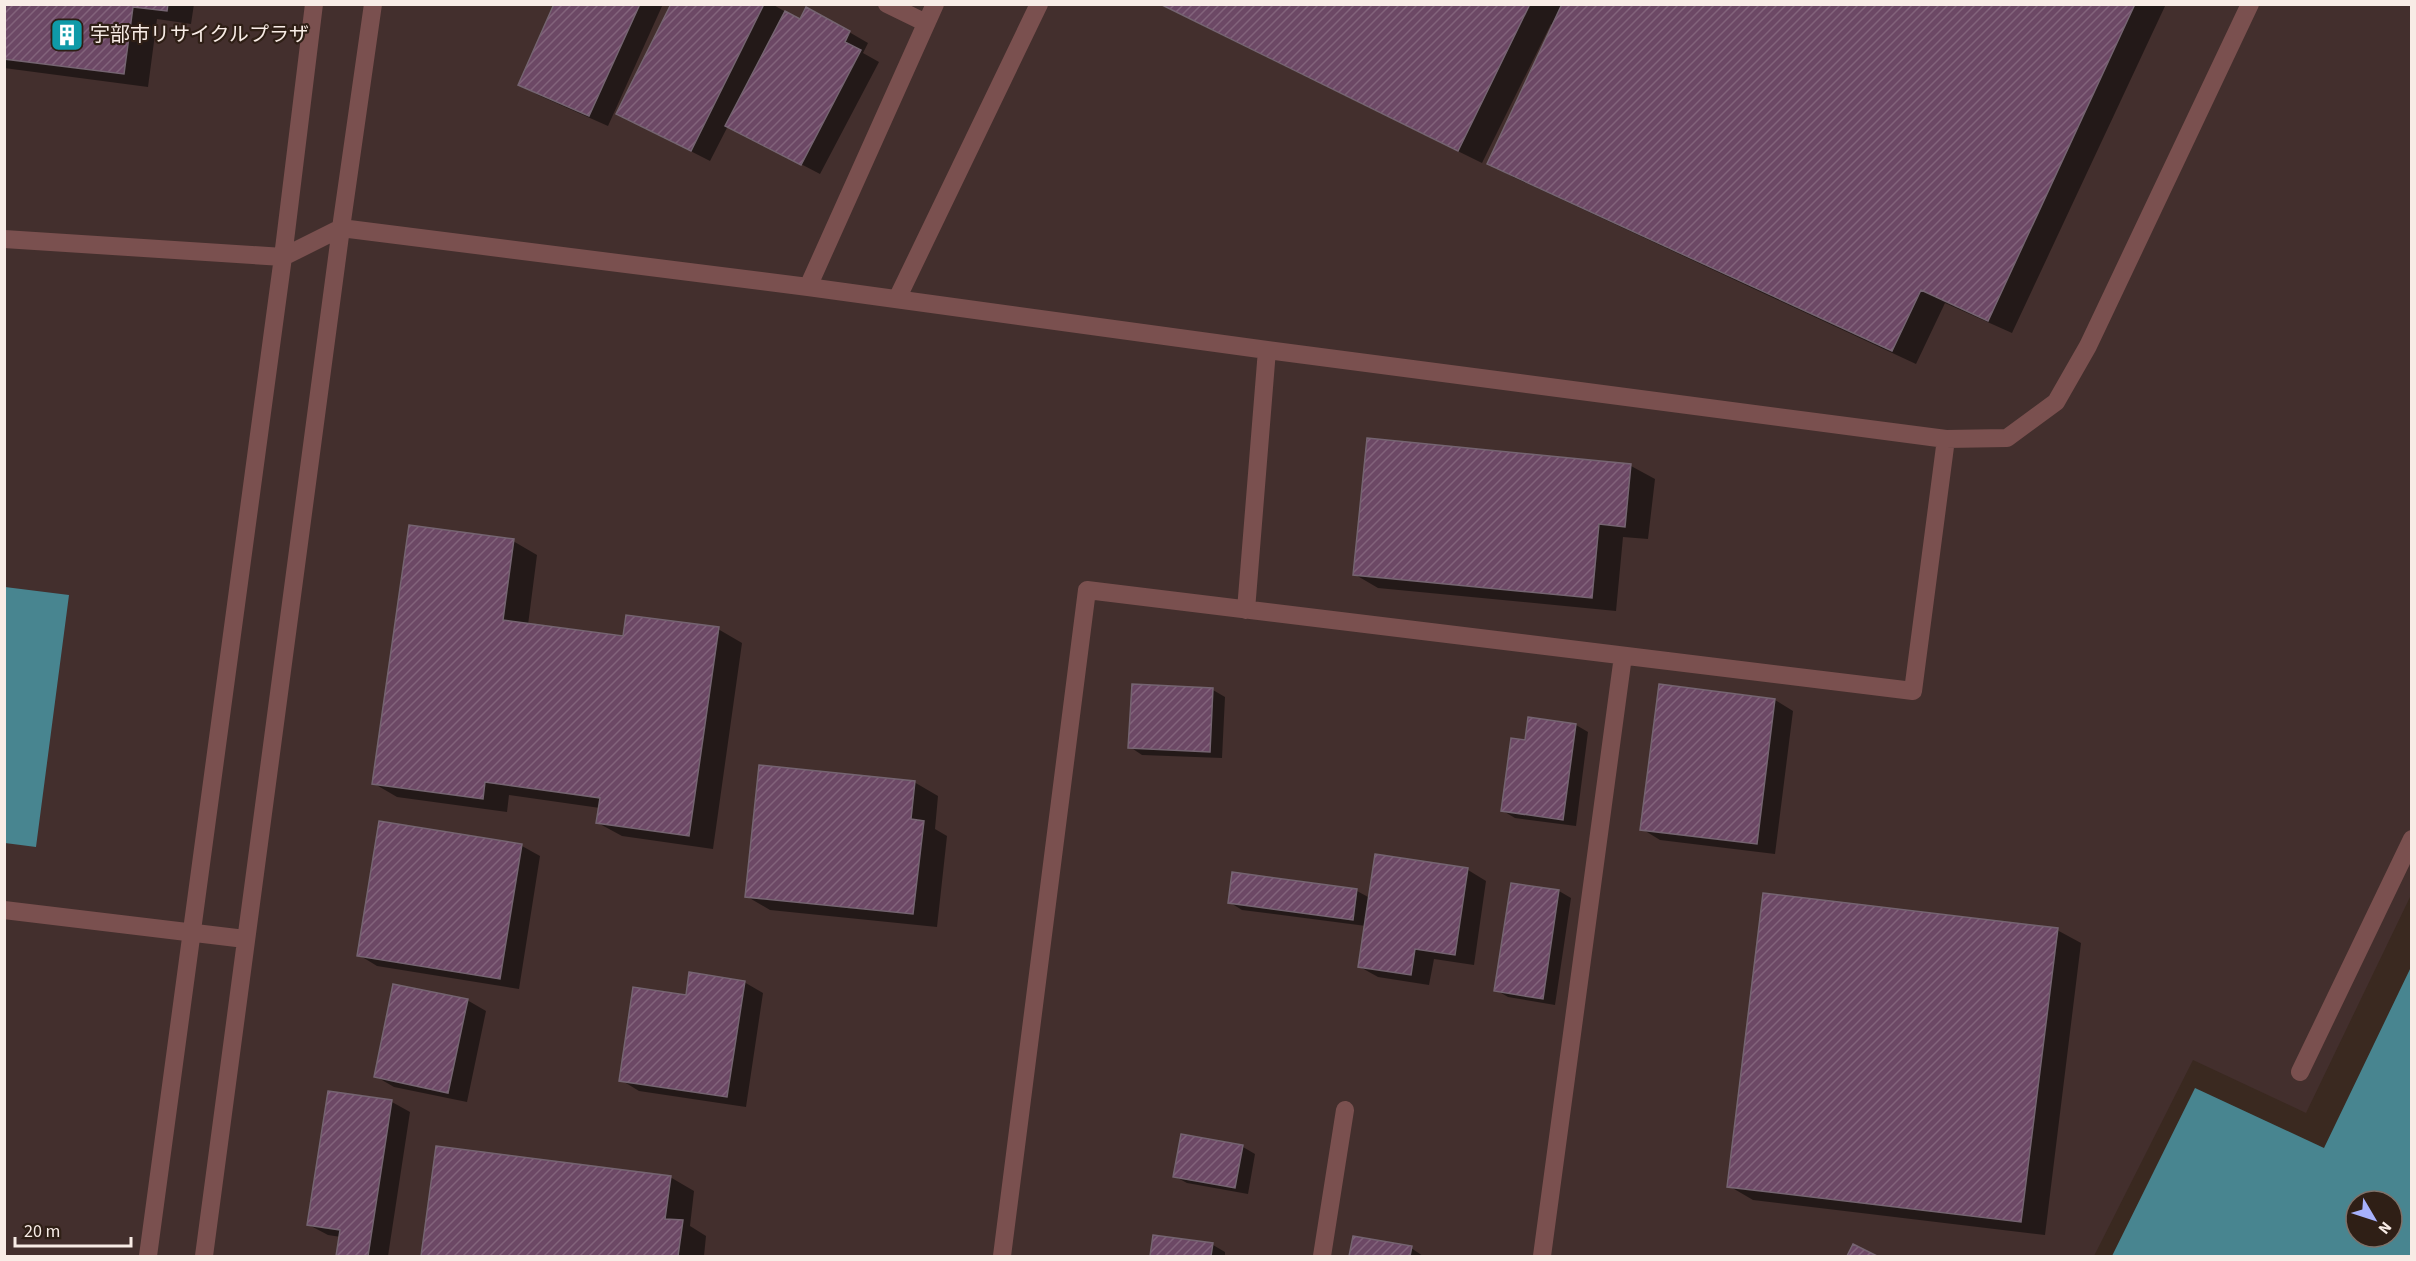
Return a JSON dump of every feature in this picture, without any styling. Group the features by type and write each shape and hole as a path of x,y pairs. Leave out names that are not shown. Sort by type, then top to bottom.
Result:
{"street":[{"path":"148,1257 283,258 314,4"},
{"path":"204,1257 341,228 374,4"},
{"path":"887,4 926,23"},
{"path":"808,287 935,4"},
{"path":"897,299 1039,4"},
{"path":"4,239 283,258 341,228 808,287 1946,439 2007,438 2056,402 2088,346 2250,4"},
{"path":"1246,609 1267,350"},
{"path":"1002,1257 1087,590 1913,691 1946,439"},
{"path":"1542,1257 1623,656"},
{"path":"2300,1072 2412,839"},
{"path":"4,910 245,939"},
{"path":"1322,1257 1345,1110"}],"shaded area":[{"path":"5,5 2411,5 2411,895 2306,1113 2193,1060 2094,1256 5,1256"}],"water":[{"path":"5,587 69,595 36,847 5,843"},
{"path":"2411,967 2411,1256 2112,1256 2195,1088 2324,1148"}],"building":[{"name":"宇部市リサイクルプラザ","path":"4,4 168,4 167,11 133,7 124,74 4,59"},
{"path":"554,4 640,4 589,116 518,85"},
{"path":"671,4 764,4 691,151 616,114"},
{"path":"1160,4 1530,4 1458,151"},
{"path":"1562,4 2135,4 1988,321 1921,290 1892,351 1487,164"},
{"path":"806,7 850,31 845,42 861,50 801,165 725,126 785,11 800,19"},
{"path":"1367,438 1631,464 1625,527 1599,524 1592,598 1353,575"},
{"path":"409,525 514,539 503,620 623,636 626,615 719,627 689,836 596,823 600,798 485,782 483,799 372,784"},
{"path":"1132,684 1213,688 1210,752 1128,748"},
{"path":"1659,684 1775,699 1757,844 1640,830"},
{"path":"1528,717 1576,724 1563,820 1501,811 1511,738 1525,740"},
{"path":"759,765 915,781 911,819 924,821 913,914 745,897"},
{"path":"379,821 522,844 500,979 357,956"},
{"path":"1375,854 1468,868 1455,955 1415,949 1411,975 1358,967"},
{"path":"1232,872 1357,889 1353,920 1228,903"},
{"path":"1511,883 1559,890 1543,999 1494,991"},
{"path":"1763,893 2058,928 2021,1222 1727,1187"},
{"path":"689,972 745,981 727,1097 619,1081 633,987 686,995"},
{"path":"393,984 468,999 448,1093 374,1077"},
{"path":"328,1091 392,1100 368,1256 336,1256 340,1230 307,1225"},
{"path":"1181,1134 1243,1145 1235,1188 1173,1177"},
{"path":"436,1146 671,1176 665,1219 683,1220 678,1256 421,1256"},
{"path":"1153,1235 1213,1243 1211,1256 1150,1256"},
{"path":"1353,1236 1412,1246 1410,1256 1349,1256"},
{"path":"1853,1244 1877,1256 1847,1256"}],"place":[{"name":"宇部市リサイクルプラザ","path":"67,35"}]}
